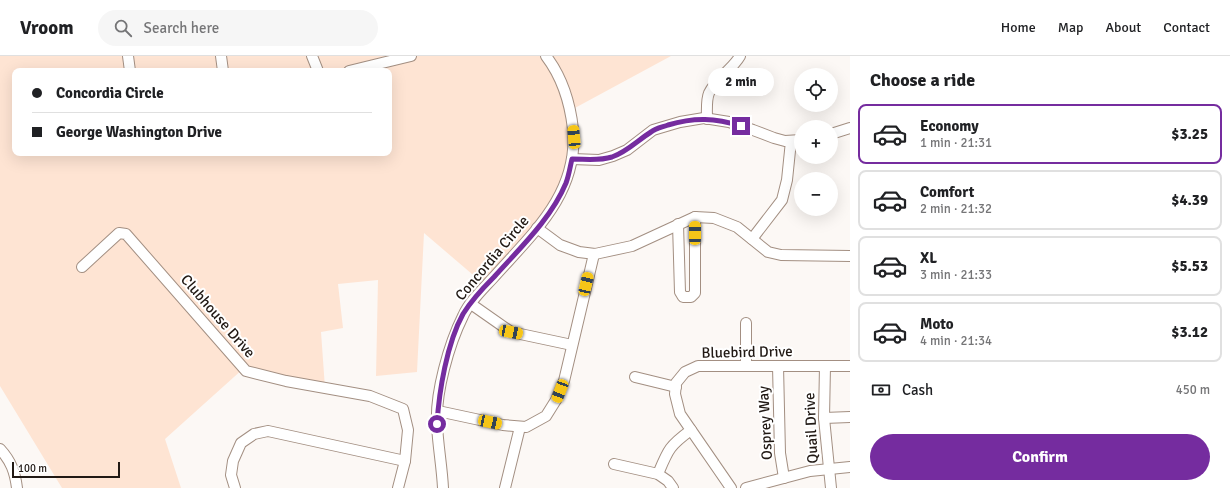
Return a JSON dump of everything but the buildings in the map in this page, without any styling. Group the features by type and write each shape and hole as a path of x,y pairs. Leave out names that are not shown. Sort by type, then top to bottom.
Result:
{"street":[{"path":"128,56 130,68"},
{"path":"221,56 223,68"},
{"path":"312,56 317,68"},
{"path":"360,68 409,56"},
{"name":"Concordia Circle","path":"443,488 437,424 439,396 454,337 463,314 479,293 537,228 554,206 566,182 572,159 574,137 571,111 557,73 546,56"},
{"path":"707,119 708,94 715,84 737,62 740,56"},
{"path":"572,159 599,160 613,156 627,150 653,130 680,122 707,119 729,122 774,138 794,140"},
{"path":"838,132 850,128"},
{"path":"752,239 782,200 794,149"},
{"path":"678,224 680,292 683,297 691,297 695,293 695,217"},
{"path":"537,228 560,245 578,252 594,254 632,246 695,217 714,218 725,221 737,227 768,252 781,255 850,256"},
{"name":"Clubhouse Drive","path":"82,266 119,233 126,234 246,370 286,381 370,396 403,409 408,430 405,461"},
{"path":"438,411 520,427 526,427 546,416 556,400 564,381 594,254"},
{"path":"471,304 511,332 572,345"},
{"path":"746,323 746,366"},
{"name":"Bluebird Drive","path":"676,387 676,383 686,372 698,366 850,366"},
{"name":"Osprey Way","path":"778,366 780,453 784,478"},
{"name":"Quail Drive","path":"825,366 824,418 831,488"},
{"path":"635,378 676,387 675,394 680,414 731,488"},
{"path":"824,418 850,418"},
{"path":"505,488 520,427"},
{"path":"658,474 667,451 676,441 691,430"},
{"path":"235,488 231,475 233,461 241,443 254,434 268,432 290,435 405,461 398,488"},
{"path":"0,449 6,455 15,473 16,488"},
{"path":"614,464 658,474 668,481 673,488"},
{"path":"746,488 810,471 850,467"}],"shaded area":[{"path":"0,56 671,56 573,109 570,177 506,265 486,286 424,233 417,372 376,376 378,280 338,284 343,328 321,332 325,388 244,368 165,439 181,488 62,488 0,386"}],"route":[{"path":"437,424 439,396 454,337 463,314 479,293 537,228 554,206 566,182 572,159 599,160 613,156 627,150 653,130 680,122 704,118 729,122 741,126"}]}
